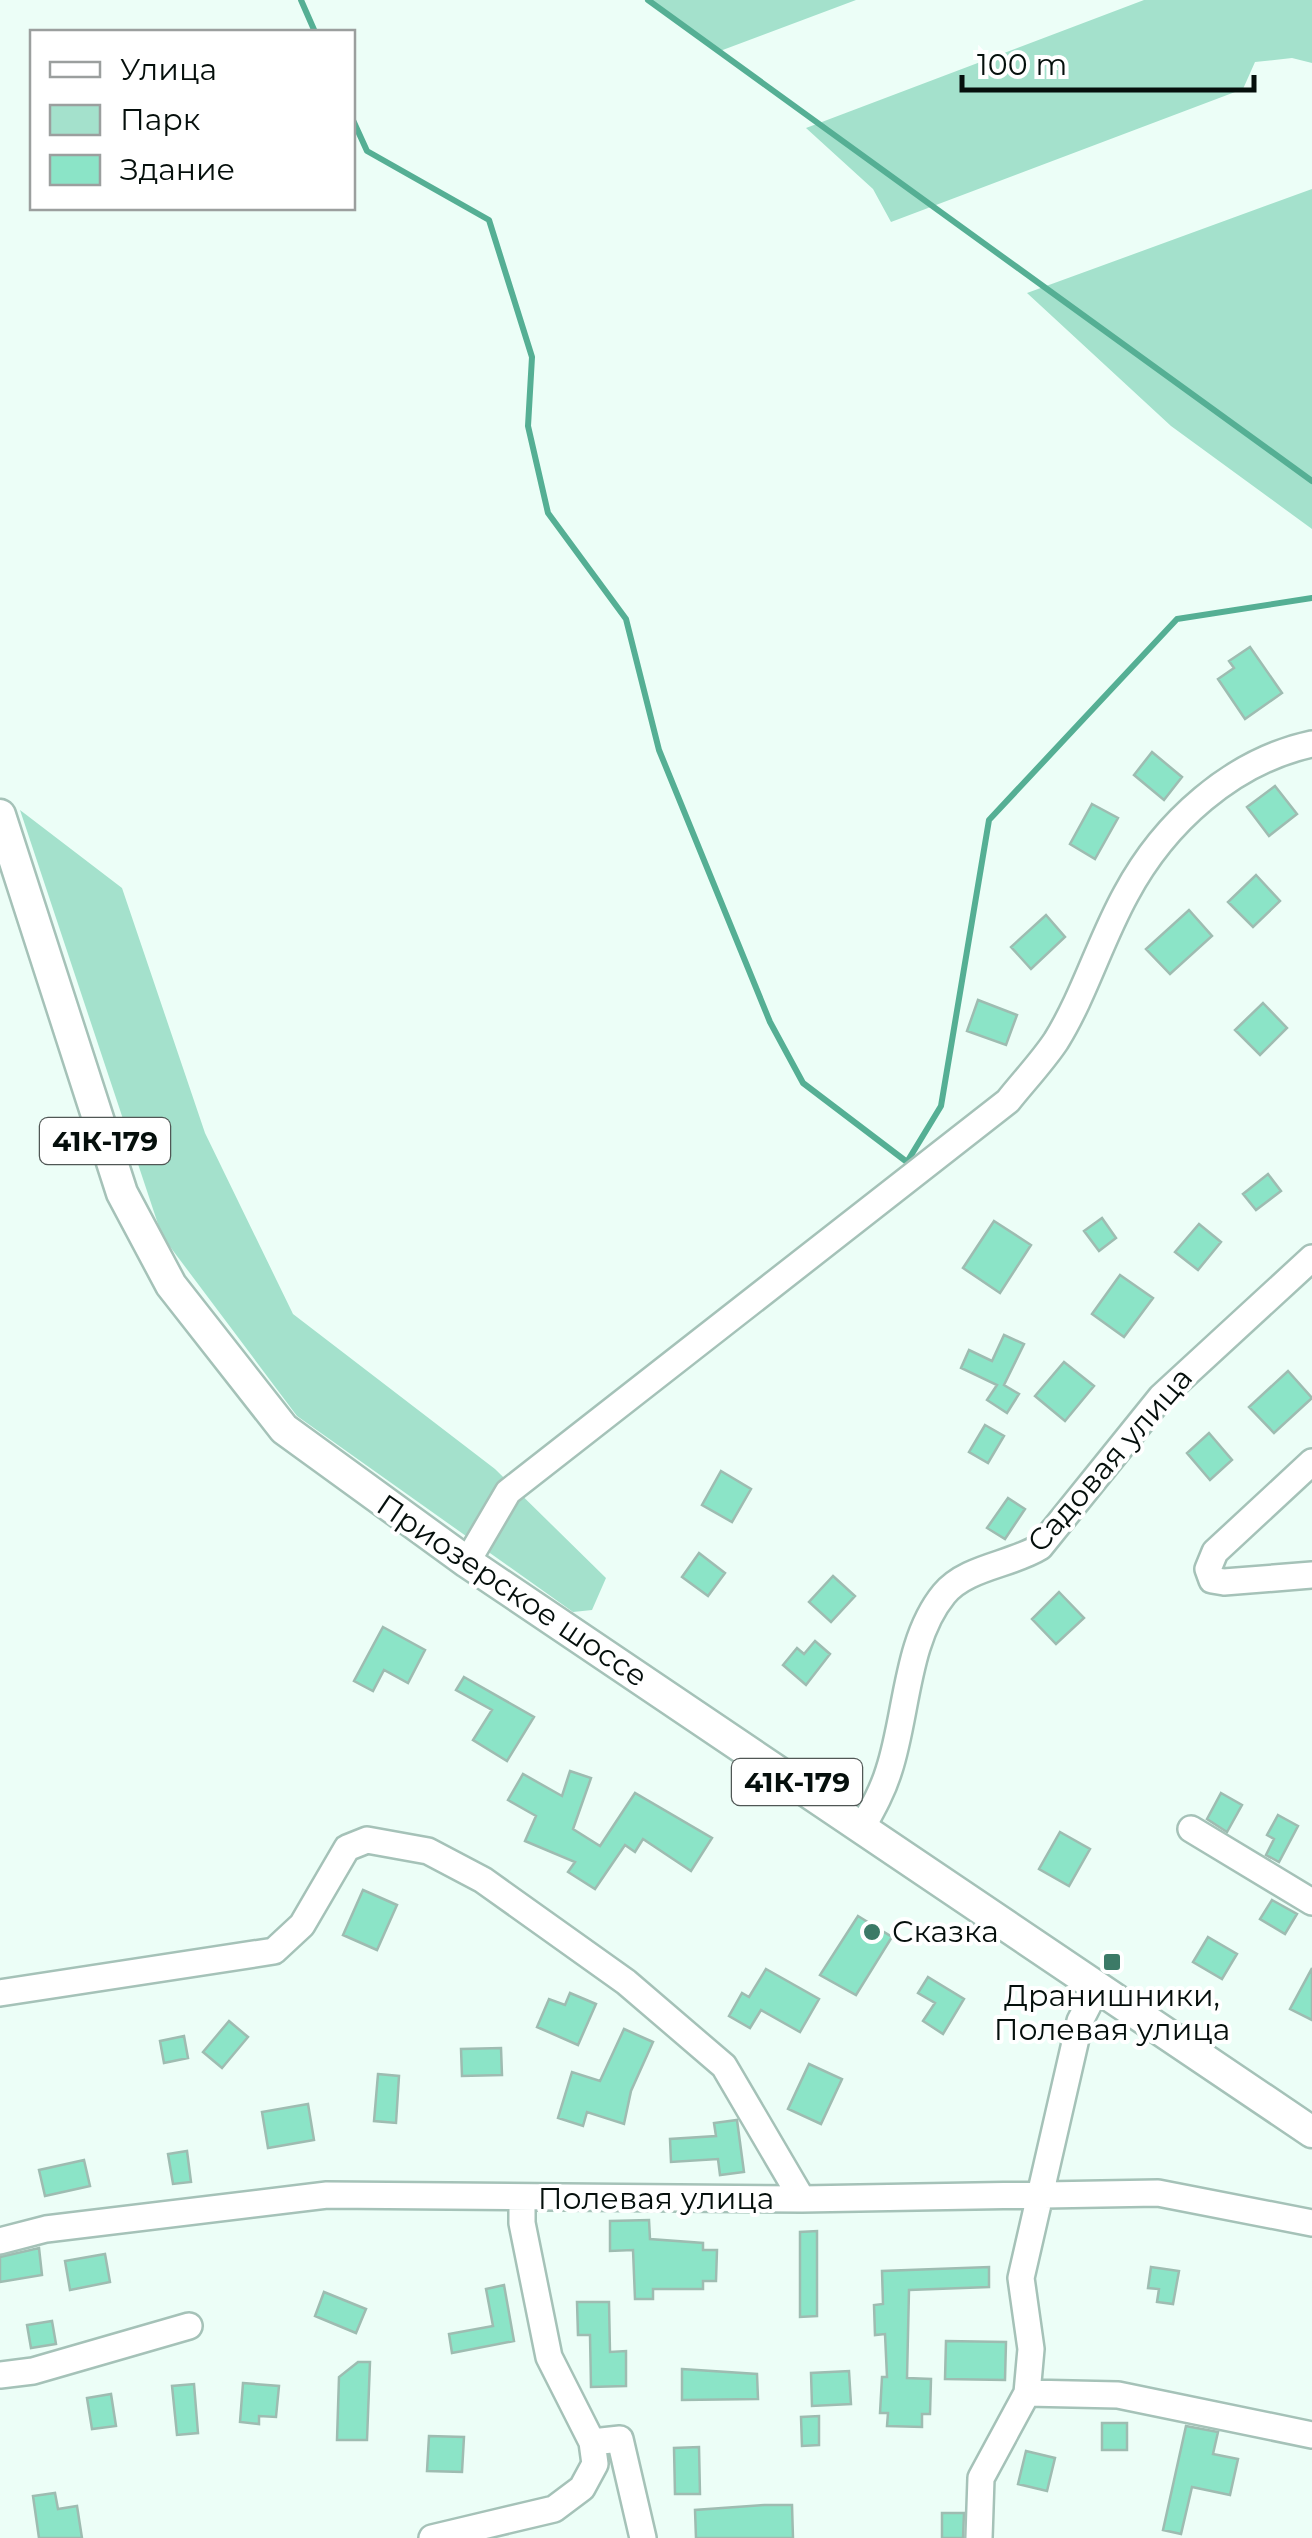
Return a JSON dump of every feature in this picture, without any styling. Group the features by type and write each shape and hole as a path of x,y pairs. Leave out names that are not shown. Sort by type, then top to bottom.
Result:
{"main road":[{"name":"Приозерское шоссе","path":"0,815 122,1193 171,1285 284,1429 467,1562 1312,2132"}],"street":[{"path":"467,1562 508,1492 1008,1102 1056,1040 1127,891 1173,828 1235,773 1282,750 1312,744"},
{"name":"Садовая улица","path":"863,1826 890,1769 914,1665 945,1592 972,1574 1018,1562 1040,1548 1160,1397 1312,1258"},
{"path":"1312,1462 1214,1552 1208,1569 1212,1580 1224,1582 1312,1575"},
{"path":"1191,1829 1312,1902"},
{"path":"0,1993 274,1951 302,1925 347,1848 367,1840 428,1850 483,1880 626,1982 724,2066 802,2199"},
{"path":"979,2538 980,2478 1027,2393 1031,2349 1020,2278 1080,2021 1098,1986"},
{"name":"Полевая улица","path":"0,2241 46,2229 327,2195 802,2199 1158,2193 1312,2224"},
{"path":"432,2538 554,2509 582,2488 595,2464 592,2442 549,2357 522,2223 522,2199"},
{"path":"0,2375 33,2371 189,2326"},
{"path":"1027,2393 1118,2395 1312,2435"},
{"path":"592,2442 620,2439 643,2538"}],"green space":[{"path":"648,0 856,0 720,51"},
{"path":"1144,0 1312,0 1312,63 1292,58 1255,62 1243,89 891,222 873,189 806,128"},
{"path":"1312,189 1312,529 1171,426 1027,293"},
{"path":"20,810 122,888 205,1133 293,1314 495,1469 606,1578 592,1610 573,1612 297,1416 162,1236"}],"building":[{"path":"1250,647 1282,693 1245,719 1218,679 1234,668 1229,661"},
{"path":"1152,752 1182,777 1164,800 1134,775"},
{"path":"1275,786 1297,814 1269,836 1247,807"},
{"path":"1092,804 1118,818 1095,859 1070,844"},
{"path":"1256,875 1280,901 1253,927 1228,902"},
{"path":"1189,910 1212,936 1170,974 1146,949"},
{"path":"1046,915 1065,937 1031,969 1011,947"},
{"path":"978,1000 1017,1015 1006,1045 967,1031"},
{"path":"1263,1003 1287,1028 1260,1055 1235,1030"},
{"path":"1268,1174 1281,1191 1256,1210 1243,1194"},
{"path":"1102,1218 1116,1238 1099,1251 1084,1231"},
{"path":"994,1221 1031,1245 1000,1293 963,1268"},
{"path":"1199,1224 1221,1242 1198,1270 1175,1252"},
{"path":"1120,1275 1153,1298 1124,1337 1092,1314"},
{"path":"1004,1335 1024,1344 1004,1385 1019,1394 1007,1413 987,1400 997,1385 961,1368 969,1350 992,1361"},
{"path":"1064,1362 1094,1386 1065,1421 1035,1396"},
{"path":"1288,1371 1312,1398 1274,1433 1249,1407"},
{"path":"985,1425 1004,1436 988,1463 969,1452"},
{"path":"1209,1433 1232,1460 1210,1480 1187,1453"},
{"path":"721,1471 751,1489 732,1522 702,1505"},
{"path":"1008,1498 1025,1509 1005,1539 987,1528"},
{"path":"699,1553 725,1573 708,1596 682,1577"},
{"path":"833,1576 855,1596 831,1622 809,1602"},
{"path":"1059,1592 1084,1618 1056,1644 1032,1619"},
{"path":"383,1627 425,1650 408,1683 384,1670 373,1691 354,1681"},
{"path":"815,1641 830,1654 806,1685 783,1665 797,1648 804,1654"},
{"path":"464,1677 534,1717 507,1761 473,1740 492,1710 456,1690"},
{"path":"570,1771 591,1778 573,1829 600,1846 635,1793 712,1838 691,1871 643,1839 635,1852 625,1845 595,1889 568,1872 575,1862 525,1841 536,1816 508,1800 523,1774 562,1796"},
{"path":"1221,1793 1242,1805 1227,1832 1207,1819"},
{"path":"1278,1815 1298,1826 1279,1862 1266,1855 1274,1839 1267,1835"},
{"path":"1060,1832 1090,1849 1069,1886 1039,1869"},
{"path":"363,1890 397,1905 377,1950 343,1935"},
{"path":"1272,1900 1297,1914 1285,1934 1260,1919"},
{"path":"858,1916 892,1937 856,1995 820,1975"},
{"path":"1208,1937 1237,1954 1222,1979 1193,1962"},
{"path":"1312,1968 1312,2020 1290,2009"},
{"path":"766,1969 819,1999 800,2032 761,2010 750,2028 729,2016 742,1993 749,1997"},
{"path":"928,1977 964,1999 943,2034 923,2021 935,2003 918,1993"},
{"path":"570,1993 596,2004 578,2045 537,2027 549,1999 565,2005"},
{"path":"229,2021 248,2037 222,2068 203,2052"},
{"path":"624,2029 653,2042 631,2091 624,2124 587,2112 583,2126 558,2118 572,2072 600,2081"},
{"path":"184,2036 188,2058 164,2063 160,2041"},
{"path":"501,2048 502,2075 462,2076 461,2049"},
{"path":"809,2064 842,2079 821,2124 788,2109"},
{"path":"378,2074 399,2076 396,2123 374,2121"},
{"path":"308,2104 314,2140 268,2148 262,2112"},
{"path":"737,2120 744,2172 720,2175 718,2159 671,2162 670,2139 716,2136 714,2123"},
{"path":"187,2151 191,2182 173,2184 168,2154"},
{"path":"84,2160 90,2186 45,2196 39,2170"},
{"path":"649,2220 650,2239 703,2243 703,2250 717,2250 716,2281 703,2281 703,2289 653,2289 653,2299 635,2299 633,2250 610,2251 610,2221"},
{"path":"817,2231 817,2316 800,2317 800,2232"},
{"path":"39,2248 42,2275 0,2282 0,2257"},
{"path":"105,2254 110,2282 70,2290 65,2261"},
{"path":"989,2267 989,2287 909,2290 907,2378 931,2379 930,2414 922,2414 922,2427 887,2426 888,2413 880,2413 882,2377 887,2377 885,2334 875,2335 874,2305 883,2304 882,2271"},
{"path":"1151,2267 1179,2271 1173,2304 1157,2302 1159,2289 1148,2288"},
{"path":"504,2285 514,2341 452,2353 449,2334 493,2326 486,2289"},
{"path":"324,2292 366,2309 356,2333 315,2316"},
{"path":"577,2302 609,2302 610,2352 626,2351 626,2386 591,2387 590,2335 578,2335"},
{"path":"52,2321 56,2344 31,2348 27,2325"},
{"path":"946,2341 1006,2342 1005,2380 945,2379"},
{"path":"358,2362 370,2362 367,2440 337,2440 339,2377"},
{"path":"682,2369 757,2374 758,2399 682,2400"},
{"path":"849,2371 851,2404 812,2406 811,2373"},
{"path":"243,2383 279,2386 276,2417 259,2416 259,2424 240,2422"},
{"path":"194,2384 198,2433 177,2435 172,2386"},
{"path":"111,2394 116,2426 92,2429 87,2398"},
{"path":"819,2416 819,2445 802,2446 801,2417"},
{"path":"1102,2423 1127,2423 1127,2450 1102,2450"},
{"path":"1186,2426 1218,2432 1213,2454 1238,2459 1230,2495 1192,2487 1181,2534 1163,2530"},
{"path":"429,2436 464,2437 462,2472 427,2471"},
{"path":"699,2447 700,2494 675,2494 674,2448"},
{"path":"1026,2451 1055,2458 1047,2491 1018,2484"},
{"path":"55,2493 58,2509 77,2506 82,2538 39,2538 33,2496"},
{"path":"792,2505 793,2538 696,2538 695,2510"},
{"path":"942,2513 964,2513 963,2538 942,2538"}],"waterway":[{"path":"301,0 314,30"},
{"path":"648,0 1312,481"},
{"path":"355,125 367,151 489,220 532,357 528,426 548,513 626,619 659,750 770,1022 803,1083 907,1162 941,1106 989,820 1177,619 1312,598"}],"place":[{"name":"Сказка","path":"872,1932"},
{"name":"Дранишники, Полевая улица","path":"1112,1962"}]}
